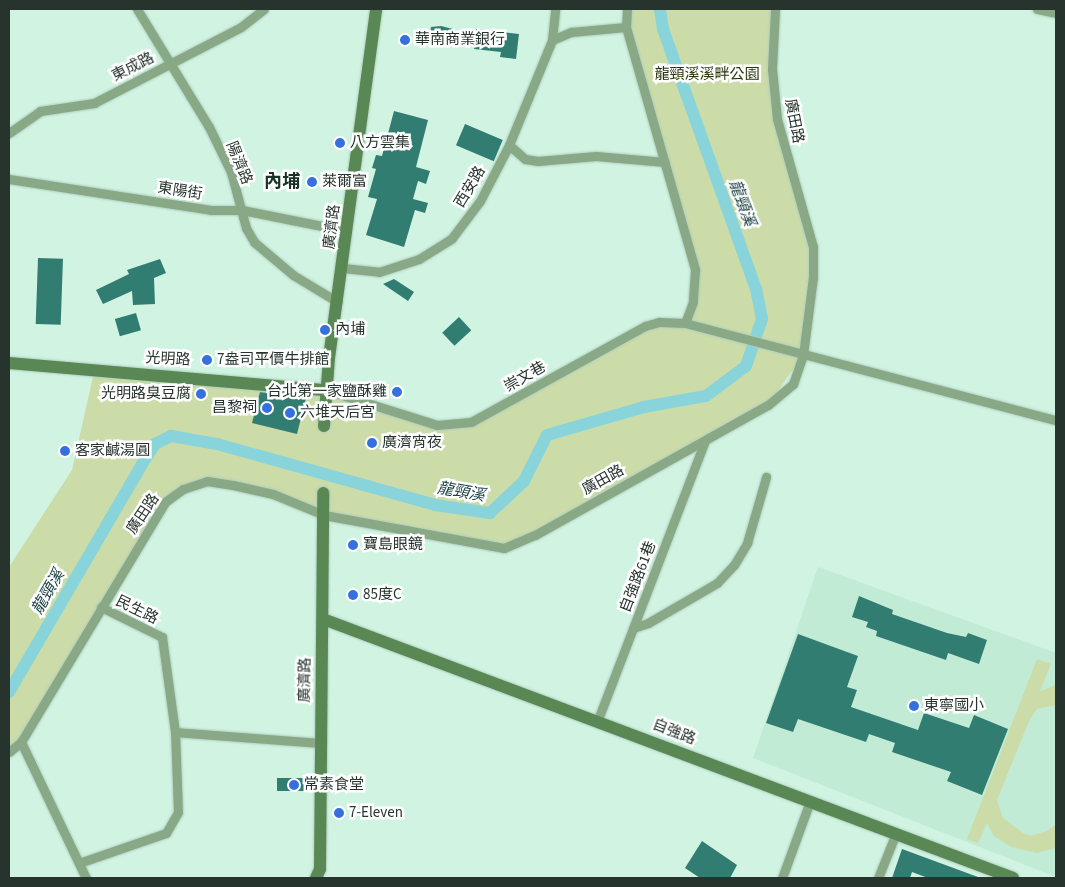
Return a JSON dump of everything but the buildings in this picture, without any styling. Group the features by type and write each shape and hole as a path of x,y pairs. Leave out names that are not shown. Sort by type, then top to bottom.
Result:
{"main road":[{"name":"廣濟路","path":"324,426 326,390 376,9"},
{"name":"光明路","path":"9,363 326,390"},
{"name":"廣濟路","path":"320,875 323,493"},
{"name":"自強路","path":"323,619 1013,878"}],"street":[{"name":"陽濟路","path":"137,9 171,63 231,172 254,242 293,275 338,302"},
{"name":"東成路","path":"9,133 40,111 94,103 240,27 264,9"},
{"name":"西安路","path":"343,268 378,272 419,259 452,238 480,201 508,145 552,40 554,9"},
{"path":"627,9 626,27 695,270 693,302 685,323"},
{"name":"廣田路","path":"101,607 165,502 183,489 207,481 233,484 273,494 324,515 504,548 535,535 705,441 768,405 794,384 802,355 813,276 813,247 777,118 772,68 775,9"},
{"path":"1037,9 1056,13"},
{"path":"552,40 571,32 626,27"},
{"path":"508,145 525,159 538,161 596,156 664,162"},
{"name":"東陽街","path":"9,179 211,210 242,210 347,231"},
{"name":"崇文巷","path":"326,390 437,425 471,422 645,326 659,322 685,323 1056,420"},
{"name":"自強路61巷","path":"597,722 705,441"},
{"path":"633,628 648,622 717,583 734,565 747,543 766,476"},
{"name":"民生路","path":"9,752 21,742 101,607 162,637 175,732 178,812 166,833 79,863"},
{"path":"175,732 320,743"},
{"path":"21,742 86,878"},
{"path":"782,878 810,801"},
{"path":"878,878 896,833"}],"shaded area":[{"name":"東寧國小","path":"818,567 1056,653 1056,877 753,758"}],"green space":[{"name":"龍頸溪溪畔公園","path":"627,9 775,9 777,119 813,247 803,355 768,405 504,548 324,515 273,494 207,481 165,502 21,742 9,752 9,567 72,470 94,372 324,386 437,425 471,422 645,326 685,323 695,270 626,27"},
{"path":"1037,659 1051,664 1040,691 1056,685 1056,705 1037,709 1030,719 997,800 1003,818 1023,833 1031,836 1047,831 1056,824 1056,848 1037,853 1011,847 994,836 987,823 978,843 967,839"}],"waterway":[{"name":"龍頸溪","path":"9,692 142,464 155,444 171,436 217,444 435,505 490,513 524,481 547,435 644,407 706,396 746,366 762,319 756,289 663,29 660,9"}],"place":[{"name":"華南商業銀行","path":"405,40"},
{"name":"八方雲集","path":"340,143"},
{"name":"萊爾富","path":"312,182"},
{"name":"內埔","path":"325,330"},
{"name":"7盎司平價牛排館","path":"207,360"},
{"name":"台北第一家鹽酥雞","path":"397,392"},
{"name":"光明路臭豆腐","path":"201,394"},
{"name":"昌黎祠","path":"267,408"},
{"name":"六堆天后宮","path":"290,413"},
{"name":"廣濟宵夜","path":"372,443"},
{"name":"客家鹹湯圓","path":"65,451"},
{"name":"寶島眼鏡","path":"353,545"},
{"name":"85度C","path":"353,595"},
{"name":"東寧國小","path":"914,706"},
{"name":"常素食堂","path":"294,785"},
{"name":"7-Eleven","path":"339,813"}],"district":[{"name":"內埔","path":"282,182"}]}
